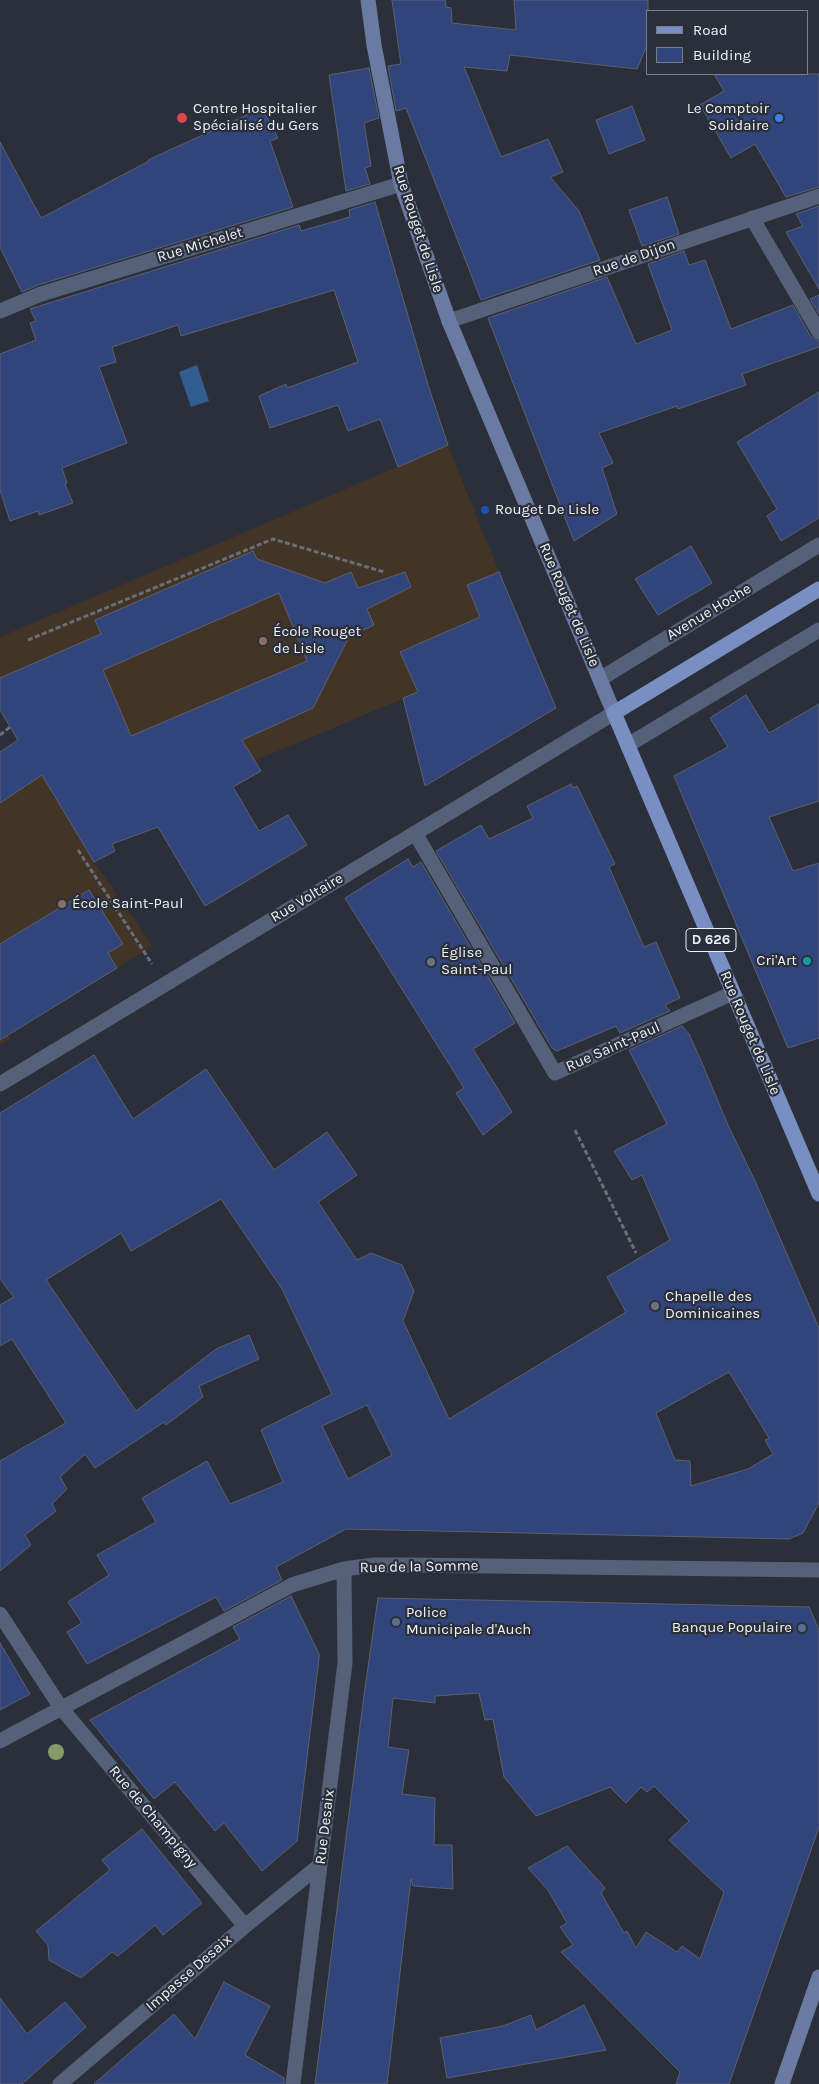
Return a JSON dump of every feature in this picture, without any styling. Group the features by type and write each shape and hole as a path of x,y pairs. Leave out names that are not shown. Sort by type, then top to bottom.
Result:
{"main road":[{"name":"Rue Rouget de Lisle","path":"368,0 377,64 401,184 449,321 734,993 813,1166 819,1194"},
{"path":"614,713 819,589"},
{"path":"782,2084 819,1977"}],"street":[{"name":"Rue Michelet","path":"0,311 41,294 401,184"},
{"name":"Rue de Dijon","path":"449,321 819,196"},
{"path":"752,218 819,332"},
{"name":"Avenue Hoche","path":"600,679 819,545"},
{"path":"628,745 819,630"},
{"name":"Rue Voltaire","path":"0,1084 614,713"},
{"name":"Rue Saint-Paul","path":"415,833 555,1073 734,993"},
{"name":"Rue de la Somme","path":"0,1741 292,1585 344,1570 374,1565 406,1565 819,1570"},
{"name":"Rue Desaix","path":"293,2084 345,1664 344,1570"},
{"name":"Rue de Champigny","path":"0,1614 61,1708 245,1926"},
{"name":"Impasse Desaix","path":"60,2084 245,1926 320,1865"}],"path":[{"path":"28,640 274,539 384,572"},
{"path":"0,734 10,727"},
{"path":"78,850 165,984"},
{"path":"576,1130 636,1253"}],"shaded area":[{"name":"École Rouget de Lisle","path":"448,445 529,646 78,835 94,862 153,946 8,1035 10,1039 0,1045 0,752 18,740 0,710 0,637"}],"water":[{"path":"197,365 209,401 191,407 179,372"}],"building":[{"path":"392,0 445,0 446,7 451,8 452,23 516,30 514,0 648,0 648,10 646,10 646,48 637,69 510,55 507,71 464,67 501,157 548,139 563,172 550,177 579,211 600,260 481,300 406,108 396,111 388,66 401,64"},
{"path":"369,68 379,118 364,123 371,166 365,168 370,184 346,191 329,75"},
{"name":"Le Comptoir Solidaire","path":"819,74 819,187 786,197 755,144 731,158 700,105 724,91 715,75"},
{"path":"632,106 645,140 609,154 596,120"},
{"path":"262,108 278,138 270,141 293,207 38,285 22,292 0,247 0,142 41,218 148,160"},
{"path":"667,197 679,234 642,246 629,210"},
{"path":"375,202 429,388 448,445 398,467 380,419 348,431 338,405 270,428 259,396 286,384 287,388 358,362 334,290 181,336 178,325 112,347 116,362 99,367 127,443 62,468 67,483 65,484 73,503 39,515 38,511 10,521 0,490 0,354 36,340 30,323 36,321 30,309 299,225 301,231 350,217 349,210"},
{"path":"819,206 819,289 786,232 803,226 796,214"},
{"path":"684,251 689,265 705,260 731,329 793,305 811,337 819,341 819,347 742,374 746,385 678,409 677,406 599,433 613,463 602,468 617,514 574,541 488,318 607,277 636,344 672,330 648,264"},
{"path":"819,295 819,314 810,299"},
{"path":"819,392 819,518 781,541 767,516 777,509 737,442"},
{"path":"691,546 712,583 658,615 635,579"},
{"path":"253,551 257,559 325,583 351,572 358,588 405,572 411,587 367,609 374,625 349,637 313,708 242,740 261,771 233,787 259,831 288,815 307,845 205,906 158,827 112,844 115,851 94,862 42,775 0,803 0,752 18,740 0,710 0,678 101,634 95,620","holes":["279,593 307,661 131,736 103,670"]},
{"path":"499,572 556,708 425,786 403,698 418,692 400,652 480,617 467,585"},
{"path":"746,695 769,733 819,704 819,801 769,817 793,871 819,863 819,1038 788,1048 674,776 728,747 710,718"},
{"path":"571,784 573,788 577,786 615,864 609,867 644,947 656,942 680,998 665,1005 670,1011 620,1033 616,1026 557,1051 552,1048 436,851 481,825 489,839 533,818 527,806"},
{"name":"Église Saint-Paul","path":"408,859 413,867 421,862 515,1023 473,1049 512,1112 483,1135 456,1093 464,1088 345,898"},
{"path":"89,890 123,944 108,953 117,968 0,1040 0,944"},
{"path":"682,1026 689,1034 819,1328 819,1503 803,1533 789,1539 346,1529 276,1567 282,1580 224,1611 216,1597 87,1664 67,1632 82,1623 68,1602 109,1575 97,1555 156,1522 142,1498 207,1461 230,1504 283,1482 261,1430 332,1394 282,1289 221,1199 131,1251 121,1233 46,1280 136,1411 216,1349 249,1335 259,1359 199,1386 203,1397 166,1425 164,1422 95,1468 85,1454 60,1477 67,1489 52,1504 56,1511 25,1535 31,1545 0,1571 0,1461 66,1423 12,1339 0,1346 0,1305 14,1297 0,1279 0,1113 94,1055 133,1119 206,1069 274,1170 327,1132 357,1175 318,1202 357,1260 371,1253 402,1265 414,1291 403,1321 449,1419 626,1312 607,1277 670,1240 642,1175 632,1180 614,1151 667,1124 629,1050","holes":["729,1372 769,1438 765,1440 773,1454 748,1469 691,1486 690,1461 675,1460 656,1413","367,1405 392,1455 348,1479 322,1426"]},
{"path":"291,1596 319,1654 319,1658 297,1841 262,1871 224,1823 215,1831 175,1782 154,1799 90,1720 240,1639 233,1627"},
{"path":"378,1598 809,1607 819,1630 819,1827 729,2084 676,2084 680,2072 561,1952 573,1945 560,1927 567,1923 548,1890 528,1868 567,1846 605,1888 601,1893 624,1933 627,1931 636,1948 646,1932 677,1952 682,1946 700,1959 724,1892 669,1840 689,1821 654,1786 647,1792 641,1787 626,1803 610,1787 536,1816 504,1777 493,1719 485,1720 479,1693 435,1696 435,1703 393,1698 388,1747 409,1750 402,1794 435,1798 434,1845 452,1845 453,1889 413,1886 411,1879 387,2084 315,2084"},
{"path":"0,1643 30,1694 0,1710"},
{"path":"142,1829 202,1903 163,1935 155,1925 118,1956 112,1952 81,1978 49,1960 48,1945 36,1931 110,1870 102,1860"},
{"path":"224,1982 270,2006 245,2055 284,2078 284,2084 94,2084 174,2014 195,2039"},
{"path":"0,1998 27,2034 65,2002 86,2027 22,2084 0,2084"},
{"path":"584,2005 606,2050 447,2078 440,2038 503,2026 531,2015 536,2030"}],"place":[{"name":"Centre Hospitalier Spécialisé du Gers","path":"182,118"},
{"name":"Le Comptoir Solidaire","path":"779,118"},
{"name":"Rouget De Lisle","path":"485,510"},
{"name":"École Rouget de Lisle","path":"263,641"},
{"name":"École Saint-Paul","path":"62,904"},
{"name":"Cri'Art","path":"807,961"},
{"name":"Église Saint-Paul","path":"431,962"},
{"name":"Chapelle des Dominicaines","path":"655,1306"},
{"name":"Police Municipale d'Auch","path":"396,1622"},
{"name":"Banque Populaire","path":"802,1628"}]}
